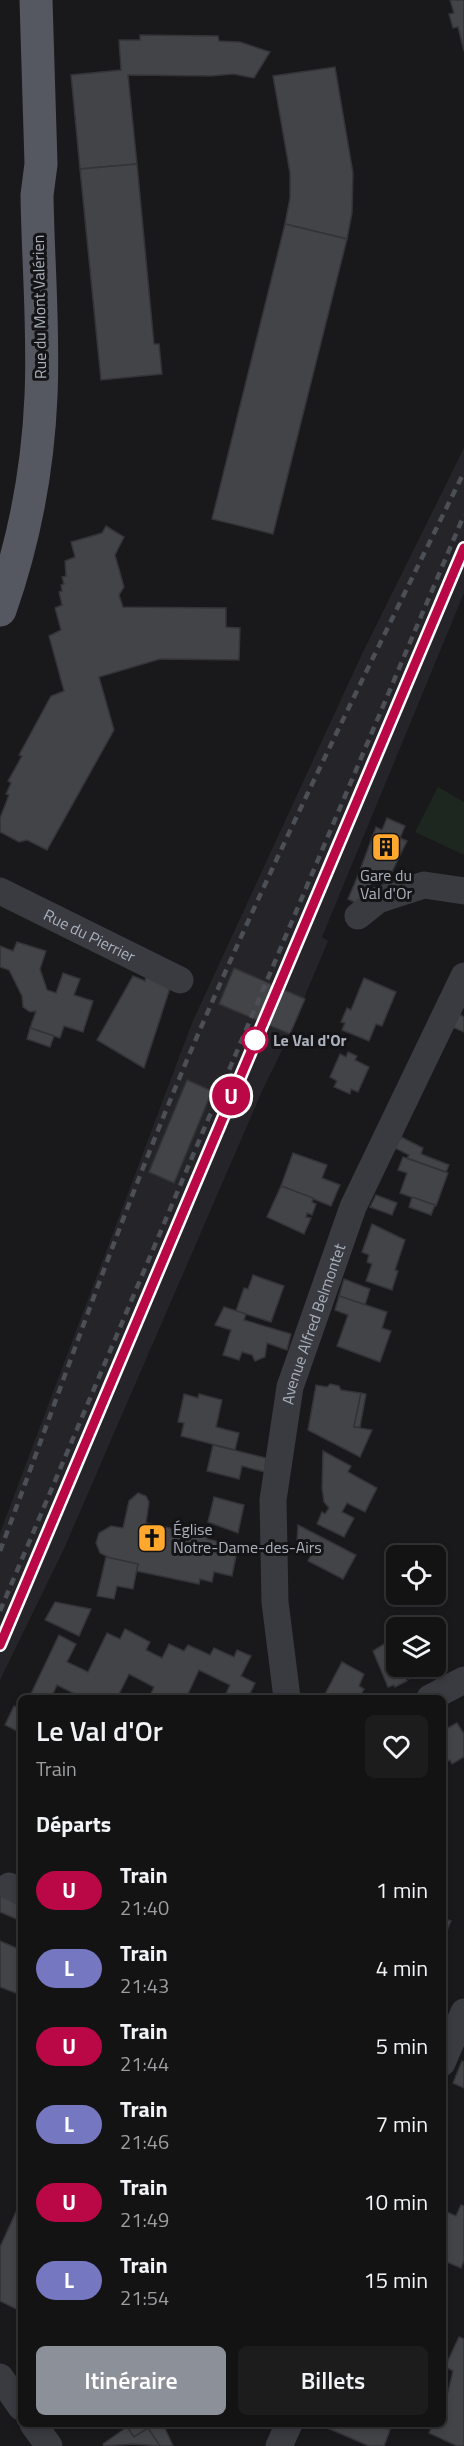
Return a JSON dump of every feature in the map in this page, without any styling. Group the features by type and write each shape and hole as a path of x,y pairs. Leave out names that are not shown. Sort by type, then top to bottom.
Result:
{"main road":[{"name":"Rue du Mont Valérien","path":"0,610 21,543 37,444 41,395 37,195 40,164 36,0"}],"street":[{"path":"358,916 378,900 424,885 464,891"},
{"name":"Rue du Pierrier","path":"0,891 180,980"},
{"name":"Avenue Alfred Belmontet","path":"287,1695 275,1602 273,1500 290,1387 353,1207 464,976"},
{"path":"436,1695 464,1680"},
{"path":"446,2054 464,2012"},
{"path":"0,2377 18,2402"},
{"path":"35,2427 49,2446"},
{"path":"279,2446 288,2427"}],"shaded area":[{"path":"464,448 464,593 322,937 328,941 284,1046 263,1089 63,1551 0,1680 0,1533 192,1023 361,656"},
{"path":"438,787 464,802 464,855 415,832"}],"building":[{"path":"450,0 464,0 464,51 458,27 453,28 449,14 454,13"},
{"path":"140,35 218,36 219,41 240,42 270,52 254,78 233,74 128,75 137,164 80,169 71,75 121,70 119,40 140,40"},
{"path":"335,67 353,173 352,213 347,239 285,224 290,198 290,173 273,76"},
{"path":"137,164 154,344 159,344 162,374 101,380 80,169"},
{"path":"285,224 347,239 273,534 212,519"},
{"path":"106,526 124,537 115,555 124,587 119,595 123,607 226,608 226,627 240,628 239,660 160,659 99,677 114,730 47,850 27,840 19,842 0,832 0,818 9,795 6,794 11,783 8,781 22,756 19,755 51,696 64,691 49,636 61,630 55,608 62,605 59,592 62,591 61,585 64,584 62,577 66,576 65,561 75,557 71,542 102,533"},
{"name":"Gare du Val d'Or","path":"387,818 405,826 400,838 407,841 386,884 359,873 376,827 382,830"},
{"path":"359,873 373,879 361,905 348,899"},
{"path":"17,942 46,951 40,969 47,990 56,993 63,973 80,979 74,995 93,1001 83,1032 64,1026 60,1038 30,1028 36,1011 30,1012 23,1007 22,996 9,970 0,967 0,946 13,951"},
{"path":"234,968 305,999 290,1034 219,1004"},
{"path":"133,976 145,981 146,977 170,988 144,1068 97,1040"},
{"path":"364,978 396,992 382,1026 376,1024 369,1041 342,1030 345,1023 341,1022 347,1008 351,1010"},
{"path":"459,1014 464,1017 464,1032 452,1027"},
{"path":"30,1028 54,1036 50,1047 27,1039"},
{"path":"348,1052 357,1056 355,1060 369,1067 358,1092 351,1089 350,1094 334,1087 337,1081 330,1077 340,1054 346,1057"},
{"path":"187,1080 212,1091 174,1183 149,1172"},
{"path":"401,1137 423,1148 421,1154 449,1165 446,1172 407,1158 409,1155 395,1148"},
{"path":"293,1153 327,1165 322,1178 340,1185 331,1206 281,1186"},
{"path":"403,1157 448,1173 436,1206 400,1193 407,1173 398,1170"},
{"path":"281,1186 313,1198 312,1202 316,1204 312,1215 307,1213 306,1217 311,1218 304,1234 267,1217"},
{"path":"376,1195 397,1203 392,1215 370,1207"},
{"path":"412,1197 435,1205 431,1215 409,1207"},
{"path":"372,1224 405,1240 395,1270 398,1271 392,1290 366,1281 372,1264 367,1262 369,1255 362,1252"},
{"path":"253,1275 284,1286 271,1322 236,1311 244,1288 248,1289"},
{"path":"344,1279 370,1289 365,1305 339,1296"},
{"path":"339,1296 387,1312 382,1328 391,1331 380,1362 337,1346 348,1315 335,1310"},
{"path":"224,1307 246,1314 244,1320 291,1334 287,1350 267,1343 265,1357 255,1361 252,1355 242,1352 239,1360 223,1355 231,1330 215,1325"},
{"path":"330,1384 339,1386 341,1390 361,1393 354,1427 372,1430 360,1457 308,1430 316,1385 327,1387"},
{"path":"361,1393 366,1394 360,1427 354,1427"},
{"path":"184,1394 198,1398 199,1394 222,1400 216,1427 239,1433 235,1450 181,1436 184,1423 178,1422"},
{"path":"213,1445 266,1458 265,1472 242,1466 239,1479 207,1471"},
{"path":"323,1451 351,1466 348,1472 377,1488 365,1512 347,1503 342,1512 354,1518 344,1537 317,1524 322,1512 325,1514 329,1508 324,1502 322,1488"},
{"name":"Église Notre-Dame-des-Airs","path":"138,1493 146,1496 149,1502 146,1523 208,1536 207,1539 220,1542 218,1552 236,1556 232,1576 214,1572 212,1582 200,1579 199,1584 136,1571 138,1564 110,1558 100,1553 96,1543 99,1533 111,1526 123,1528 129,1501"},
{"path":"214,1497 244,1505 238,1533 208,1522"},
{"path":"298,1525 356,1555 343,1579 308,1561 314,1549 297,1541"},
{"path":"106,1557 138,1564 133,1589 117,1586 114,1599 97,1596"},
{"path":"55,1602 91,1609 79,1636 45,1620"},
{"path":"125,1629 150,1642 146,1650 162,1658 169,1644 184,1651 188,1645 210,1655 214,1648 234,1657 237,1650 251,1656 241,1676 255,1683 249,1695 225,1695 230,1685 199,1670 187,1695 150,1695 154,1687 129,1674 118,1695 77,1695 57,1685 52,1695 30,1695 59,1635 76,1644 67,1662 88,1672 107,1633 120,1639"},
{"path":"384,1644 386,1646 386,1677 405,1677 407,1681 395,1687 394,1685 388,1687 373,1651"},
{"path":"342,1662 364,1674 359,1686 364,1689 361,1695 325,1695"},
{"path":"14,1706 18,1708 18,1732 5,1725"},
{"path":"457,1723 464,1734 464,1757 452,1764 450,1760 446,1762 446,1729"},
{"path":"0,1888 18,1896 18,1920 0,1912"},
{"path":"446,1919 451,1921 446,1933"},
{"path":"0,1941 18,1949 18,1994 0,1987"},
{"path":"462,2061 464,2062 464,2088 453,2083"},
{"path":"461,2205 464,2206 464,2260 461,2268 446,2262 446,2212 456,2216"},
{"path":"18,2208 18,2310 0,2301 0,2247"},
{"path":"459,2337 464,2339 464,2446 457,2446 429,2433 432,2427 446,2427 446,2391 448,2392 453,2371 446,2368"},
{"path":"127,2427 164,2427 173,2446 160,2446 148,2428 134,2437"},
{"path":"127,2427 134,2437 148,2428 160,2446 133,2444 104,2446 103,2444"},
{"path":"325,2427 384,2427 390,2430 384,2446 369,2446"}],"railway":[{"path":"0,1551 125,1215 206,1016 300,810 464,472"},
{"path":"0,1611 464,515"},
{"path":"0,1646 464,548"}],"train":[{"name":"U","path":"0,1645 464,548"}],"place":[{"name":"Gare du Val d'Or","path":"386,847"},
{"name":"Le Val d'Or","path":"255,1040"},
{"name":"Église Notre-Dame-des-Airs","path":"152,1538"}]}
